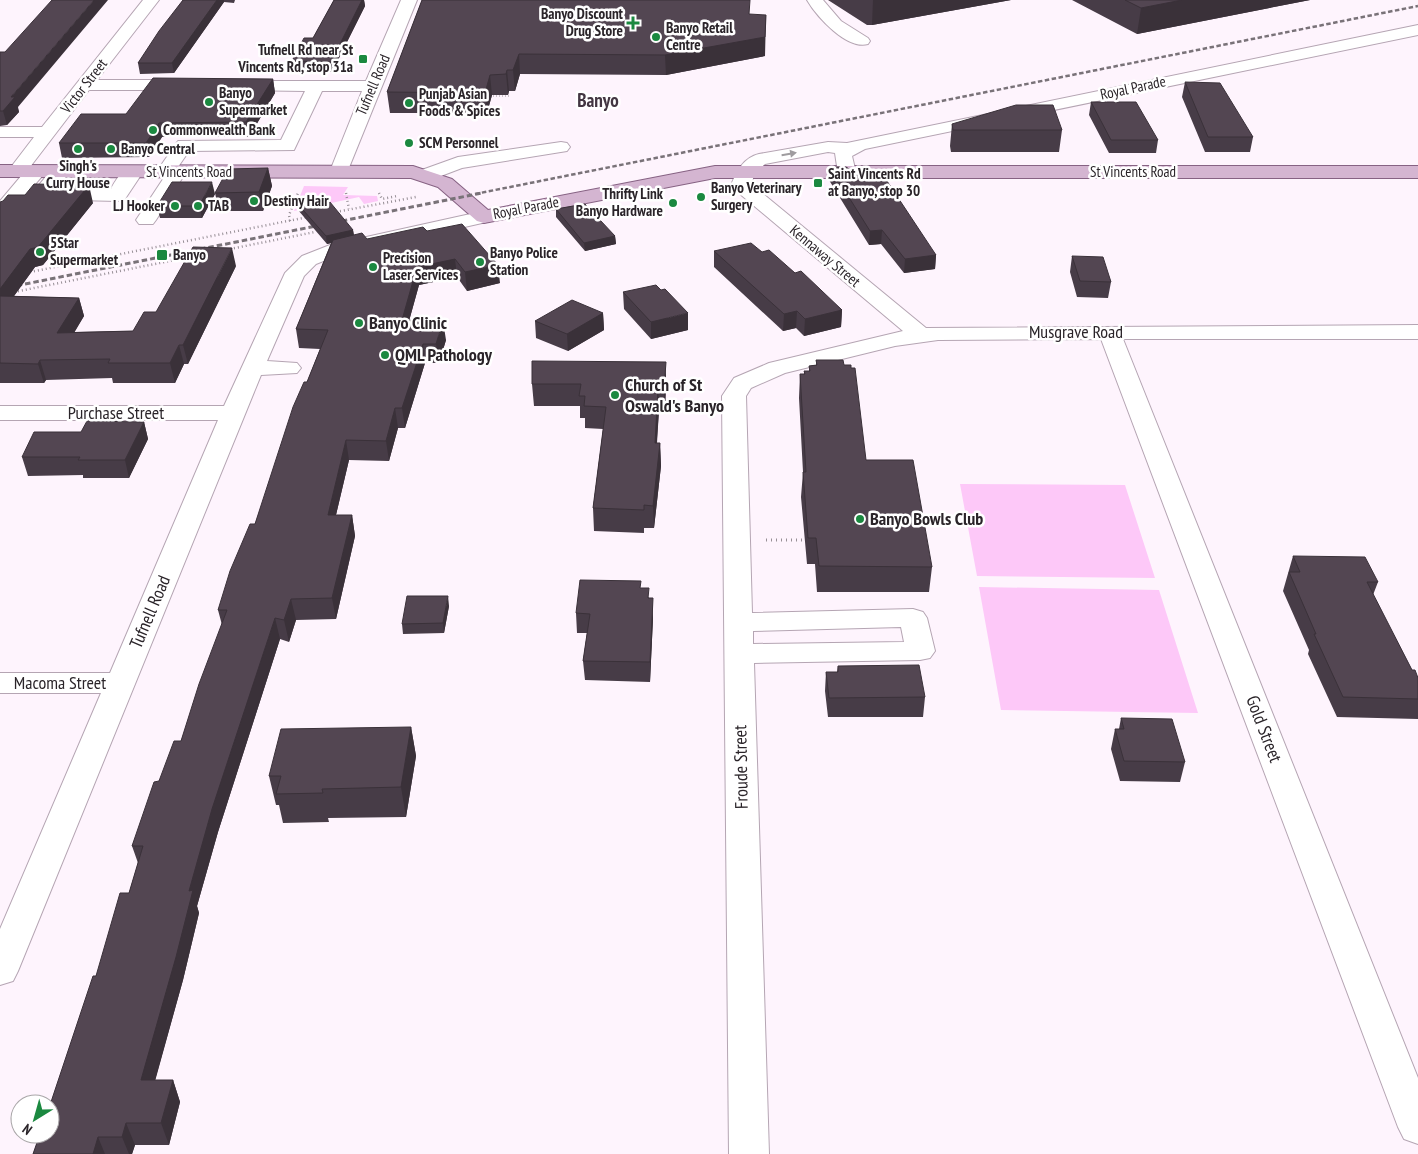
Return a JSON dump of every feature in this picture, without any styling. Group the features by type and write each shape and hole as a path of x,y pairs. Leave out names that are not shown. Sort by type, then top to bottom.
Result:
{"main road":[{"name":"St Vincents Road","path":"18,171 405,172 426,175 445,183 484,217"},
{"name":"Royal Parade","path":"484,217 692,175 746,172 847,173"},
{"name":"St Vincents Road","path":"847,173 1418,172"}],"street":[{"name":"Victor Street","path":"0,213 18,171 151,0"},
{"name":"Tufnell Road","path":"339,171 372,86 409,0"},
{"path":"816,0 828,18 862,41"},
{"name":"Royal Parade","path":"746,172 754,162 762,159 828,147 849,149 1418,30"},
{"path":"84,85 201,85"},
{"path":"220,85 372,86"},
{"path":"146,220 172,172 184,144 288,146 316,85"},
{"path":"0,132 48,132"},
{"path":"426,175 458,164 510,151 561,147"},
{"path":"847,173 843,155 849,149"},
{"path":"61,172 40,195 118,195 122,186 134,172"},
{"name":"Kennaway Street","path":"746,172 741,184 745,191 921,335"},
{"name":"Royal Parade","path":"309,260 350,246 484,217"},
{"name":"Tufnell Road","path":"0,971 233,413 289,284 302,265 309,260"},
{"name":"Musgrave Road","path":"742,384 777,368 921,335 1109,332 1418,332"},
{"name":"Gold Street","path":"1109,332 1418,1126"},
{"path":"253,368 289,368"},
{"name":"Froude Street","path":"742,384 734,396 749,1154"},
{"name":"Purchase Street","path":"0,413 233,413"},
{"path":"737,622 913,618 920,651 739,654"},
{"name":"Macoma Street","path":"0,683 120,683"}],"path":[{"path":"483,96 511,96"},
{"path":"290,221 289,215 299,190"},
{"path":"329,213 419,196"},
{"path":"29,273 310,217"},
{"path":"225,250 318,231"},
{"path":"9,293 196,255"},
{"path":"737,539 805,540"}],"shaded area":[{"path":"304,186 348,187 343,195 377,196 378,201 364,204 359,197 294,211"},
{"path":"960,484 1125,485 1155,578 977,576"},
{"path":"979,587 1159,590 1198,713 1001,710"}],"building":[{"path":"52,0 94,0 11,97 15,97 3,111 0,111 0,52 5,52"},
{"path":"183,0 217,0 172,63 138,63 159,31"},
{"path":"334,0 362,0 331,62 292,61 304,38 313,38"},
{"path":"422,0 750,0 749,14 766,15 765,37 665,55 519,54 513,70 507,70 506,74 490,75 485,93 387,92"},
{"path":"1125,0 1182,0 1141,8"},
{"path":"153,78 273,79 246,122 159,123 146,143 59,143 81,114 126,114"},
{"path":"1185,82 1220,83 1253,137 1208,137"},
{"path":"1091,102 1136,102 1158,140 1111,140"},
{"path":"1016,105 1053,105 1062,130 953,130 952,124"},
{"path":"830,167 846,167 860,176 881,172 936,255 905,259 882,230 870,231"},
{"path":"268,168 259,192 215,193 228,169"},
{"path":"172,182 212,182 199,206 157,206"},
{"path":"34,184 89,185 38,247 30,249 0,289 0,202 8,195 25,195"},
{"path":"325,196 353,230 326,236 296,202"},
{"path":"585,204 615,236 584,243 556,209"},
{"path":"462,224 498,265 465,272 455,259 417,267 402,320 443,321 436,344 423,344 402,408 395,408 386,441 346,440 328,515 352,515 332,598 291,599 284,620 275,618 212,809 189,891 193,890 176,957 141,1080 173,1080 161,1123 126,1123 122,1137 98,1137 93,1154 33,1154 36,1144 60,1144 60,1094 54,1094 93,976 96,976 120,893 129,893 143,846 132,846 154,782 159,781 174,741 181,741 199,684 227,610 218,610 230,571 250,524 255,524 293,407 304,382 307,382 328,330 296,329 333,240 362,233 367,239 423,227 427,231"},
{"path":"751,243 762,252 769,250 795,273 801,271 842,310 805,319 797,311 784,314 714,251"},
{"path":"193,247 232,248 183,345 179,345 170,363 108,363 110,359 40,360 38,364 0,363 0,296 79,298 57,333 133,331 144,312 156,312"},
{"path":"1072,256 1103,257 1111,282 1080,281"},
{"path":"656,285 661,290 665,289 688,313 651,322 623,292"},
{"path":"572,300 603,313 567,334 535,321"},
{"path":"816,360 843,360 844,365 851,365 851,368 855,368 866,460 913,460 932,567 819,566 816,538 808,538 803,472 806,472 800,374 805,374 804,371 810,371 809,366 817,365"},
{"path":"532,361 666,362 664,389 658,389 655,443 660,443 653,506 644,505 644,510 593,508 606,407 584,406 585,396 579,396 581,384 532,384"},
{"path":"87,421 144,422 125,460 78,460 80,457 22,457 34,432 81,432"},
{"path":"1293,556 1365,557 1378,582 1367,582 1412,670 1415,670 1418,678 1418,699 1343,697 1314,634 1316,634 1289,572 1300,572"},
{"path":"580,580 641,581 640,588 649,588 648,598 653,598 650,662 583,661 590,614 576,613"},
{"path":"407,596 448,596 443,623 402,624"},
{"path":"919,665 925,697 829,698 826,672 838,672 838,666"},
{"path":"1121,718 1172,719 1185,762 1124,761 1115,729 1124,729"},
{"path":"411,727 401,787 322,789 323,793 276,794 281,776 269,776 281,729"}],"railway":[{"path":"475,194 1418,6"},
{"path":"0,289 482,193"}],"place":[{"name":"Banyo Discount Drug Store","path":"633,23"},
{"name":"Banyo Retail Centre","path":"656,37"},
{"name":"Tufnell Rd near St Vincents Rd, stop 31a","path":"363,59"},
{"name":"Banyo Supermarket","path":"209,102"},
{"name":"Punjab Asian Foods & Spices","path":"409,103"},
{"name":"Commonwealth Bank","path":"153,130"},
{"name":"SCM Personnel","path":"409,143"},
{"name":"Singh's Curry House","path":"78,149"},
{"name":"Banyo Central","path":"111,149"},
{"name":"Saint Vincents Rd at Banyo, stop 30","path":"818,183"},
{"name":"Banyo Veterinary Surgery","path":"701,197"},
{"name":"Destiny Hair","path":"254,201"},
{"name":"Thrifty Link Banyo Hardware","path":"673,203"},
{"name":"LJ Hooker","path":"175,206"},
{"name":"TAB","path":"198,206"},
{"name":"5Star Supermarket","path":"40,252"},
{"name":"Banyo","path":"162,255"},
{"name":"Banyo Police Station","path":"480,262"},
{"name":"Precision Laser Services","path":"373,267"},
{"name":"Banyo Clinic","path":"359,323"},
{"name":"QML Pathology","path":"385,355"},
{"name":"Church of St Oswald's Banyo","path":"615,395"},
{"name":"Banyo Bowls Club","path":"860,519"}],"district":[{"name":"Banyo","path":"598,100"}]}
